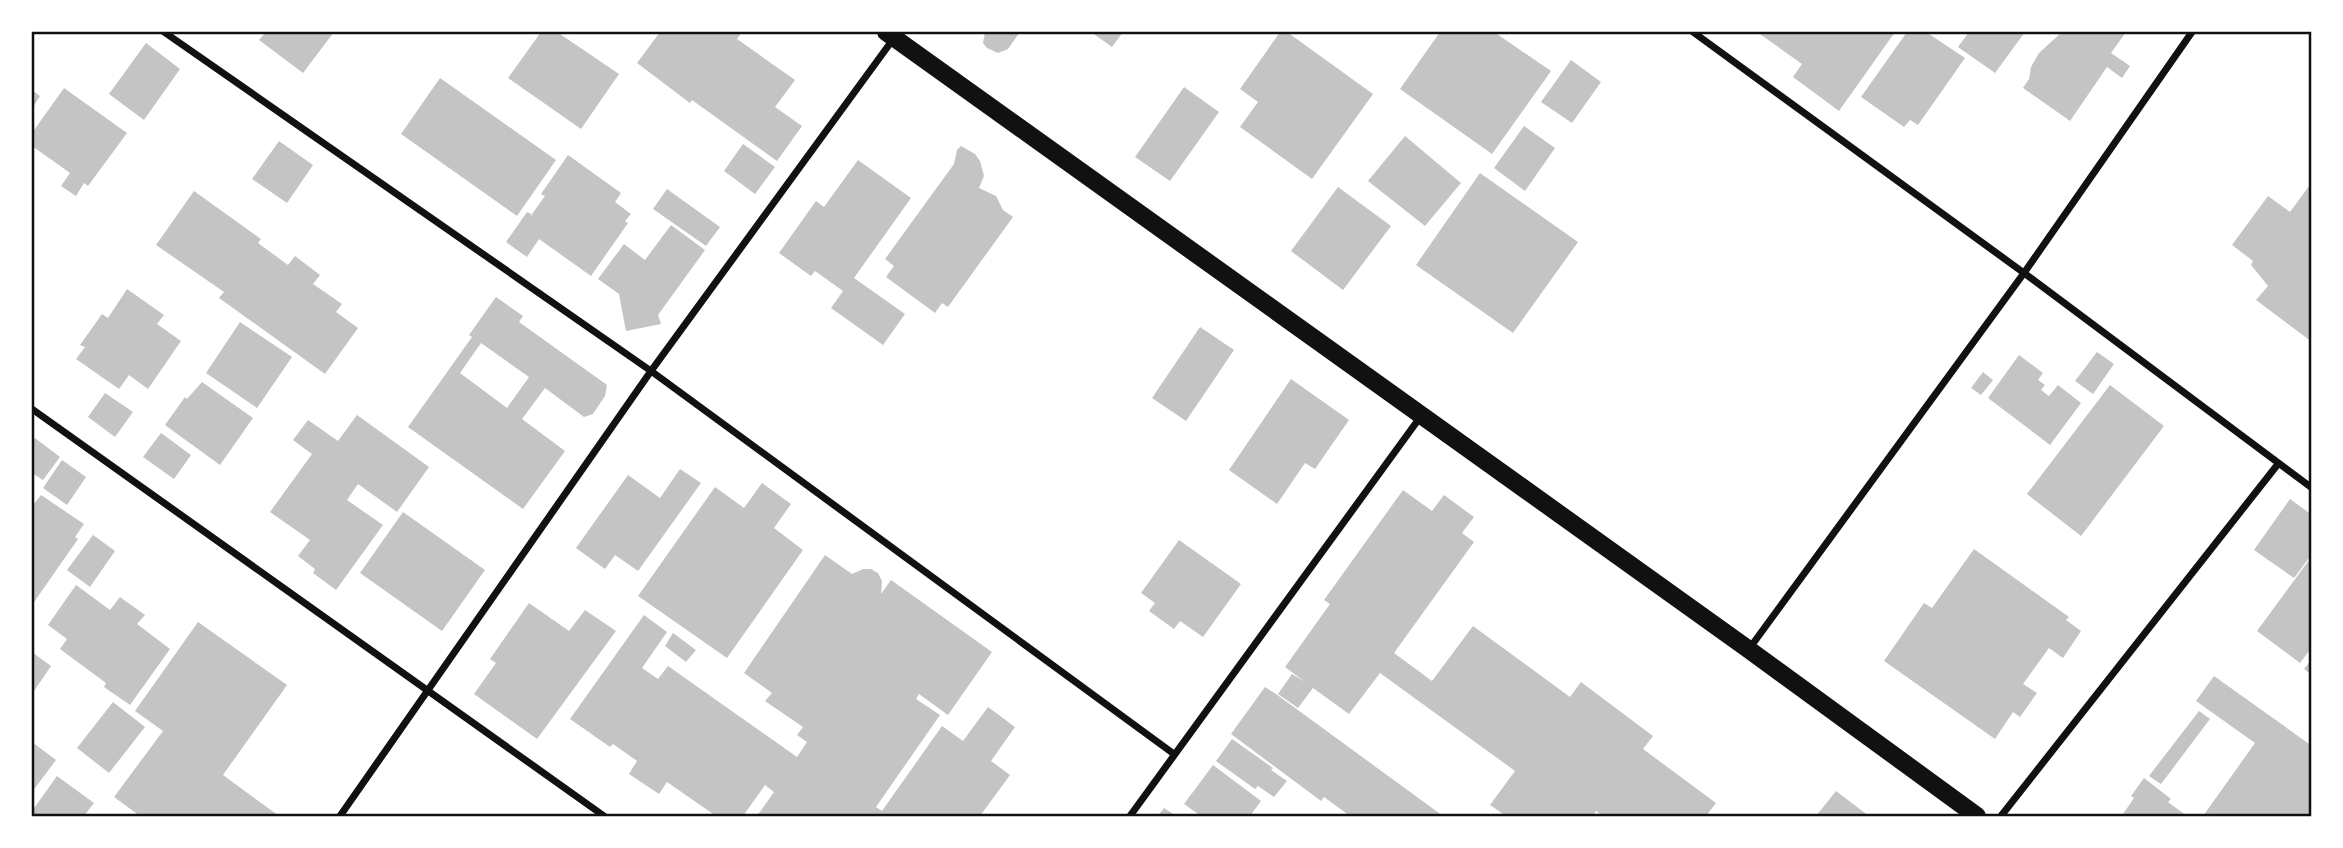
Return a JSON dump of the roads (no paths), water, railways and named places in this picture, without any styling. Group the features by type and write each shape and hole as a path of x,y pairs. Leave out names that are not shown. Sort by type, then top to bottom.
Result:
{"main road":[{"path":"893,33 1977,817"}],"street":[{"path":"164,32 651,371 1174,754"},
{"path":"1693,32 2024,273 2312,488"},
{"path":"1748,649 2024,273 2192,32"},
{"path":"340,817 651,371 893,33"},
{"path":"32,409 604,817"},
{"path":"1130,817 1422,416"},
{"path":"2001,817 2278,464"}]}
